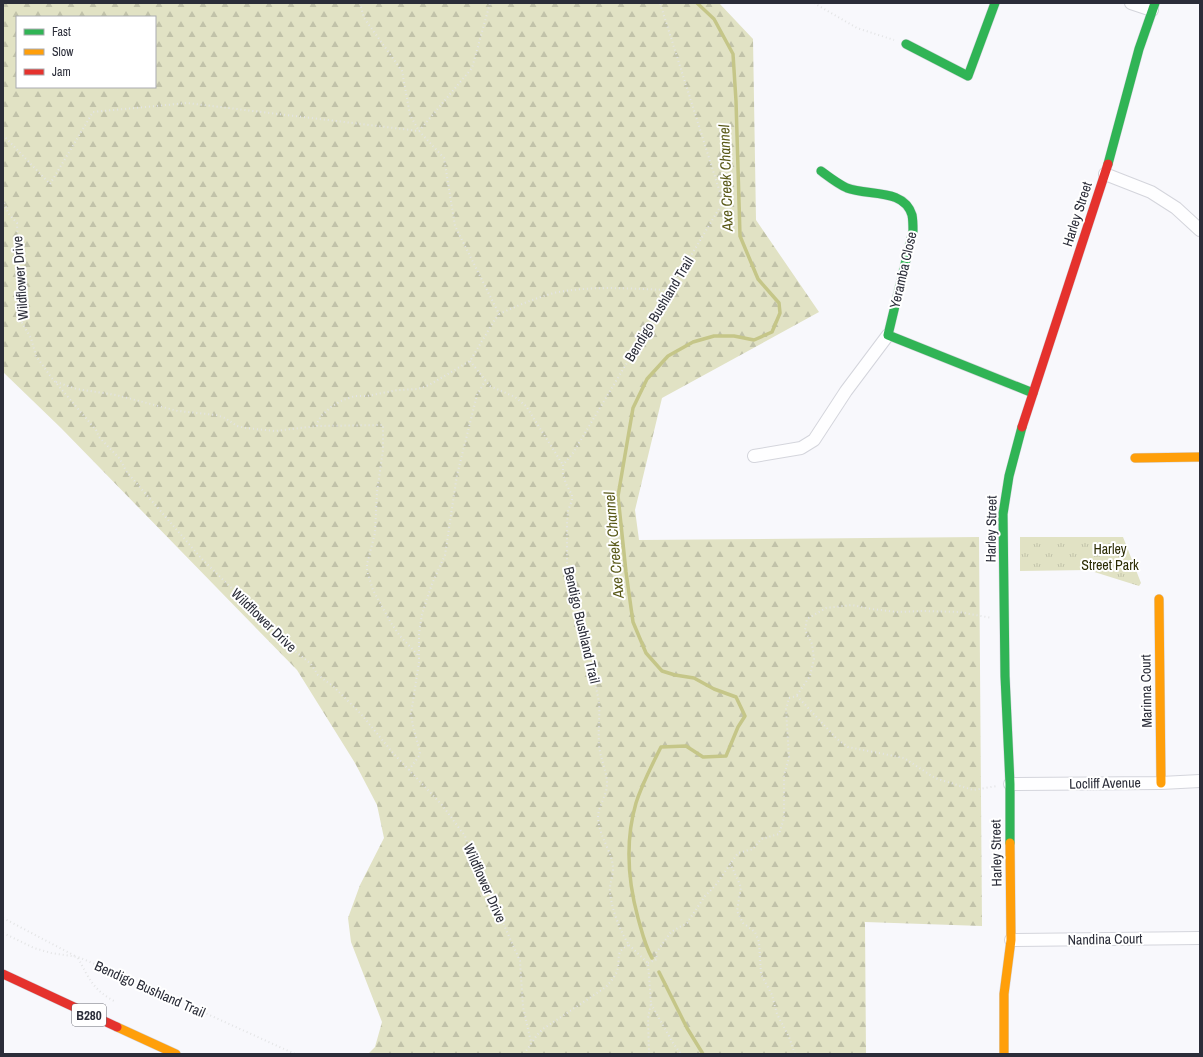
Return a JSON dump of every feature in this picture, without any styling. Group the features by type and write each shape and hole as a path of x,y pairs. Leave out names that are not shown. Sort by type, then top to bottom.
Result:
{"street":[{"path":"906,44 968,76 995,3"},
{"path":"1132,3 1154,7"},
{"name":"Harley Street","path":"1004,1054 1004,994 1011,940 1010,784 1005,676 1003,514 1005,497 1011,465 1105,174 1140,44 1154,7"},
{"name":"Yeramba Close","path":"754,456 801,448 814,440 846,391 888,335 914,231 912,214 906,202 893,196 867,193 846,187 821,171"},
{"path":"1105,174 1151,192 1176,208 1200,230"},
{"path":"888,335 1033,393"},
{"path":"1136,458 1200,457"},
{"name":"Marinna Court","path":"1159,599 1161,783"},
{"name":"Locliff Avenue","path":"1010,784 1161,783 1200,781"},
{"name":"Nandina Court","path":"1011,940 1200,938"},
{"name":"B280","path":"3,974 65,1004 176,1054"}],"path":[{"path":"360,3 364,18 402,71 410,115 419,131 444,158 455,226 499,314"},
{"path":"419,131 472,68 490,3"},
{"name":"Bendigo Bushland Trail","path":"629,945 622,933 610,892 613,869 601,832 598,816 607,786 599,743 600,714 596,680 582,613 567,565 567,523 572,495 566,484 563,474 563,466 573,453 723,202 660,3"},
{"path":"814,3 856,28 906,44"},
{"path":"3,135 50,184 93,112 187,103 419,131"},
{"name":"Wildflower Drive","path":"3,199 5,201 8,213 16,224 21,321 31,338 36,356 55,382 96,430 99,437 120,459 126,471 201,558 268,625 284,637 291,648 311,664 318,675 334,687 361,714 393,753 442,805 465,836 471,855 493,895 499,914 520,961 523,1007 532,1042"},
{"path":"317,426 322,414 343,400 355,396 367,396 398,390 418,389 428,386 470,361 499,314 527,301 554,293 591,288 671,290"},
{"path":"470,361 490,386 515,397 526,406 563,466"},
{"path":"409,770 419,756 420,752 411,720 422,614 432,584 445,555 457,475 477,395 486,381"},
{"path":"55,382 78,389 116,396 178,411 216,415 225,418 237,426 246,428 275,431 317,426 383,425 383,450 377,492 375,533 367,564 367,571 373,590 391,623 400,636 417,654 418,658"},
{"path":"648,963 657,959 656,953 671,932 687,923 705,896 715,886 738,853 753,849 761,838 779,834 784,818 784,775 790,758 786,709 789,698 797,696 810,676 814,659 812,644 805,630 808,619 826,608 852,605 897,612 959,612 1005,621"},
{"path":"797,696 837,739 848,746 904,758 935,778 973,790 1010,784"},
{"path":"730,863 741,887 737,911 743,923 755,932 759,942 761,974 772,995 777,1014 789,1037 795,1054"},
{"path":"3,918 78,958 94,986 103,995 116,1002"},
{"name":"Bendigo Bushland Trail","path":"3,933 34,948 78,958 295,1054"},
{"path":"524,1054 543,1029 606,987 617,970 619,952 622,948 629,945 648,963 651,1003 648,1018 649,1054"},
{"path":"651,1003 673,1043 681,1054"}],"green space":[{"path":"3,3 719,3 753,39 756,220 819,312 662,398 635,510 639,540 979,537 982,926 865,922 866,1054 368,1054 375,1047 382,1022 351,942 348,918 360,885 384,838 377,805 355,763 297,670 61,428 3,372"},
{"name":"Harley Street Park","path":"1020,537 1123,537 1141,583 1139,586 1088,570 1020,571"}],"waterway":[{"name":"Axe Creek Channel","path":"652,958 638,918 630,875 630,832 638,796 661,747 686,746 703,757 726,756 738,727 745,716 736,697 714,689 694,678 662,671 646,653 633,622 618,496 633,408 647,379 668,356 693,342 714,336 734,336 754,340 772,332 780,313 779,303 758,279 740,236 733,54 714,19 697,3"},
{"name":"Axe Creek Channel","path":"659,972 687,1028 703,1054"}],"traffic: fast":[{"path":"906,44 968,76 995,3"},
{"path":"1108,164 1139,49 1155,3"},
{"path":"821,171 847,188 884,194 893,197 908,206 912,215 913,231 888,335 1033,393"},
{"path":"1010,843 1010,784 1005,676 1003,514 1009,476 1022,427"}],"traffic: slow":[{"path":"1135,458 1200,457"},
{"path":"1159,599 1161,783"},
{"path":"1004,1054 1004,994 1011,940 1010,843"},
{"path":"117,1027 176,1054"}],"traffic: jam":[{"path":"1022,427 1108,164"},
{"path":"3,974 117,1027"}]}
